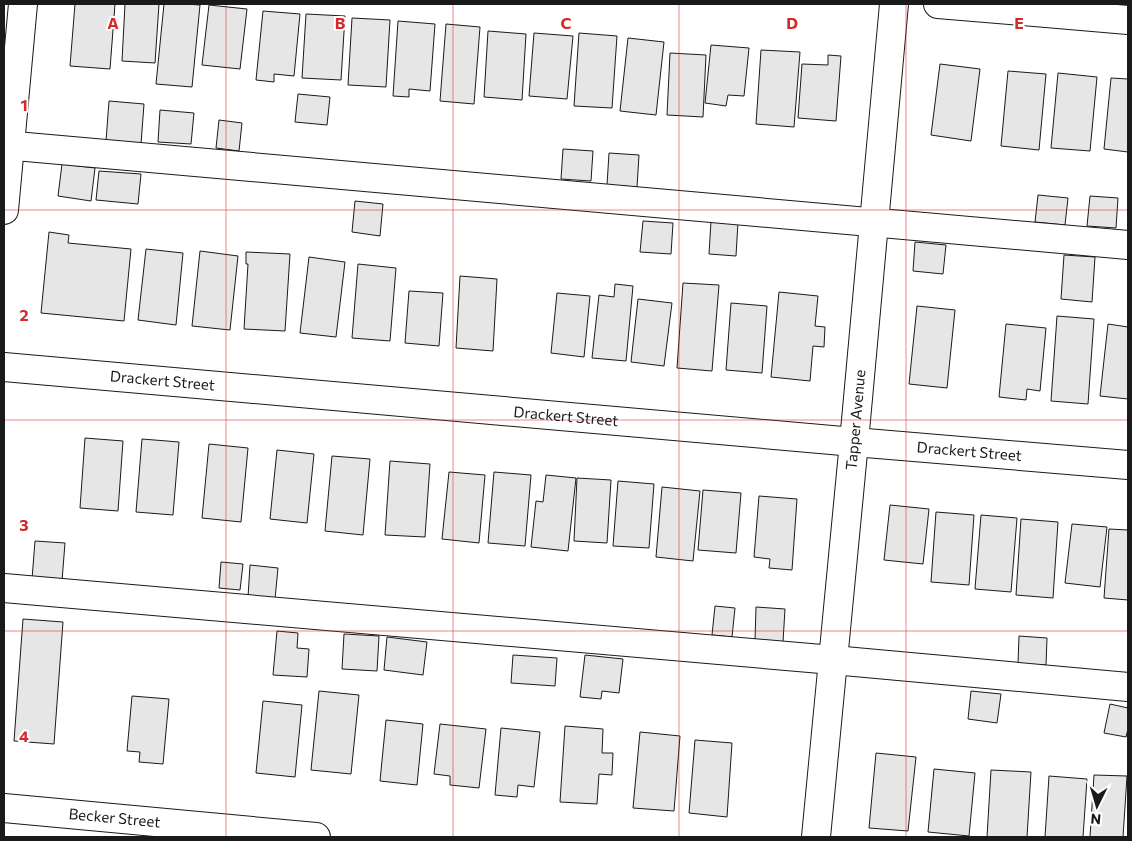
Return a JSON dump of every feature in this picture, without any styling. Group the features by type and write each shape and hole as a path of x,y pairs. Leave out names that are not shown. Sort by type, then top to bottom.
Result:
{"street":[{"path":"4,210 7,145 23,4"},
{"name":"Tapper Avenue","path":"816,837 894,4"},
{"path":"938,4 1128,20"},
{"path":"7,145 1128,245"},
{"name":"Drackert Street","path":"4,367 1128,465"},
{"path":"4,588 1128,687"},
{"name":"Becker Street","path":"4,808 316,837"}],"building":[{"path":"75,4 115,4 110,69 70,66"},
{"path":"125,4 159,4 155,63 122,61"},
{"path":"164,4 200,5 192,87 156,84"},
{"path":"209,5 247,9 240,69 202,65"},
{"path":"263,11 300,14 294,76 274,74 274,82 256,80"},
{"path":"306,14 345,16 341,80 302,78"},
{"path":"352,18 390,20 386,87 348,85"},
{"path":"398,21 435,24 430,91 409,89 409,97 393,96"},
{"path":"446,24 480,27 474,104 440,101"},
{"path":"488,31 526,34 522,100 484,97"},
{"path":"534,33 573,36 567,99 529,96"},
{"path":"579,33 617,36 612,108 574,106"},
{"path":"628,38 664,42 656,115 620,111"},
{"path":"711,45 749,48 744,96 728,95 726,106 705,103"},
{"path":"761,50 800,52 794,127 756,124"},
{"path":"670,53 706,55 703,117 667,115"},
{"path":"828,55 841,56 836,121 798,118 802,64 828,65"},
{"path":"940,64 980,69 971,141 931,135"},
{"path":"1008,71 1046,74 1039,150 1001,146"},
{"path":"1058,73 1097,77 1090,151 1051,148"},
{"path":"1111,78 1128,79 1128,152 1104,149"},
{"path":"298,94 330,97 327,125 295,122"},
{"path":"109,101 144,104 141,144 106,141"},
{"path":"160,110 194,113 191,144 158,142"},
{"path":"219,120 242,123 239,151 216,148"},
{"path":"563,149 593,151 591,181 561,179"},
{"path":"609,153 639,155 637,187 607,185"},
{"path":"62,164 95,168 91,201 58,196"},
{"path":"99,171 141,174 138,204 96,200"},
{"path":"1038,195 1068,198 1065,225 1035,222"},
{"path":"1090,196 1118,198 1116,228 1087,226"},
{"path":"355,201 383,204 380,236 352,232"},
{"path":"643,221 673,223 671,254 640,252"},
{"path":"711,221 738,222 736,256 709,254"},
{"path":"49,232 69,235 68,243 131,249 124,321 41,313"},
{"path":"915,242 946,245 943,274 913,271"},
{"path":"146,249 183,253 176,325 138,320"},
{"path":"200,251 238,256 230,330 192,326"},
{"path":"246,252 290,254 285,331 244,329 248,264 246,264"},
{"path":"1064,255 1095,257 1092,302 1061,299"},
{"path":"309,257 345,262 336,337 300,333"},
{"path":"358,264 396,268 390,341 352,338"},
{"path":"460,276 497,279 493,351 456,348"},
{"path":"683,283 719,285 712,371 677,368"},
{"path":"615,284 633,286 626,361 592,358 599,295 614,297"},
{"path":"409,291 443,293 439,346 405,343"},
{"path":"779,292 818,296 815,326 825,327 824,347 813,346 810,381 771,377"},
{"path":"557,293 590,296 584,357 551,353"},
{"path":"638,299 672,303 664,366 631,362"},
{"path":"731,303 767,306 762,373 726,370"},
{"path":"917,306 955,310 947,388 909,384"},
{"path":"1057,316 1094,319 1088,404 1051,401"},
{"path":"1006,324 1046,328 1040,391 1027,389 1026,400 999,397"},
{"path":"1108,324 1128,327 1128,399 1100,396"},
{"path":"85,438 123,441 118,511 80,508"},
{"path":"142,439 179,442 173,515 136,512"},
{"path":"209,444 248,448 241,522 202,518"},
{"path":"277,450 314,454 307,523 270,519"},
{"path":"332,456 370,459 363,535 325,531"},
{"path":"390,461 430,464 425,537 385,535"},
{"path":"449,472 485,475 479,543 442,539"},
{"path":"494,472 531,475 525,546 488,543"},
{"path":"546,475 576,478 568,551 531,547 536,501 543,502"},
{"path":"577,478 611,480 607,543 574,541"},
{"path":"618,481 654,484 649,548 613,546"},
{"path":"662,487 700,491 693,561 656,557"},
{"path":"703,490 741,493 736,553 698,550"},
{"path":"759,496 797,499 792,570 769,568 770,559 754,557"},
{"path":"890,505 929,509 923,564 884,560"},
{"path":"936,512 974,515 969,585 931,582"},
{"path":"981,515 1017,518 1011,592 975,589"},
{"path":"1021,519 1058,522 1053,598 1016,595"},
{"path":"1072,524 1107,527 1100,587 1065,583"},
{"path":"1109,529 1128,530 1128,600 1104,598"},
{"path":"35,541 65,543 62,581 32,579"},
{"path":"221,562 243,564 240,590 219,588"},
{"path":"250,565 278,568 275,599 248,597"},
{"path":"715,606 735,608 732,637 712,635"},
{"path":"756,607 785,609 783,642 755,641"},
{"path":"23,619 63,622 54,744 14,741"},
{"path":"277,631 298,633 297,648 309,649 307,677 273,675"},
{"path":"344,634 379,636 377,671 342,669"},
{"path":"1019,636 1047,638 1046,665 1018,664"},
{"path":"387,637 427,642 423,675 384,670"},
{"path":"513,655 557,658 555,686 511,683"},
{"path":"585,655 623,659 619,693 602,691 601,699 580,697"},
{"path":"319,691 359,695 351,774 311,770"},
{"path":"971,691 1001,694 997,723 968,719"},
{"path":"132,696 169,699 163,764 139,762 140,752 127,751"},
{"path":"263,701 302,705 295,777 256,773"},
{"path":"1110,704 1128,708 1126,737 1104,733"},
{"path":"386,720 423,724 417,785 380,781"},
{"path":"440,724 486,729 479,788 450,785 450,776 434,774"},
{"path":"565,726 603,729 602,753 613,753 612,775 599,774 597,804 560,802"},
{"path":"501,728 540,732 534,787 518,785 517,797 495,795"},
{"path":"640,732 680,736 674,811 633,808"},
{"path":"695,740 732,743 727,817 689,813"},
{"path":"876,753 916,757 908,831 869,828"},
{"path":"934,769 975,773 969,836 928,832"},
{"path":"991,770 1031,772 1027,837 987,837"},
{"path":"1094,775 1127,776 1123,837 1090,837"},
{"path":"1049,776 1087,779 1083,837 1045,837"}]}
